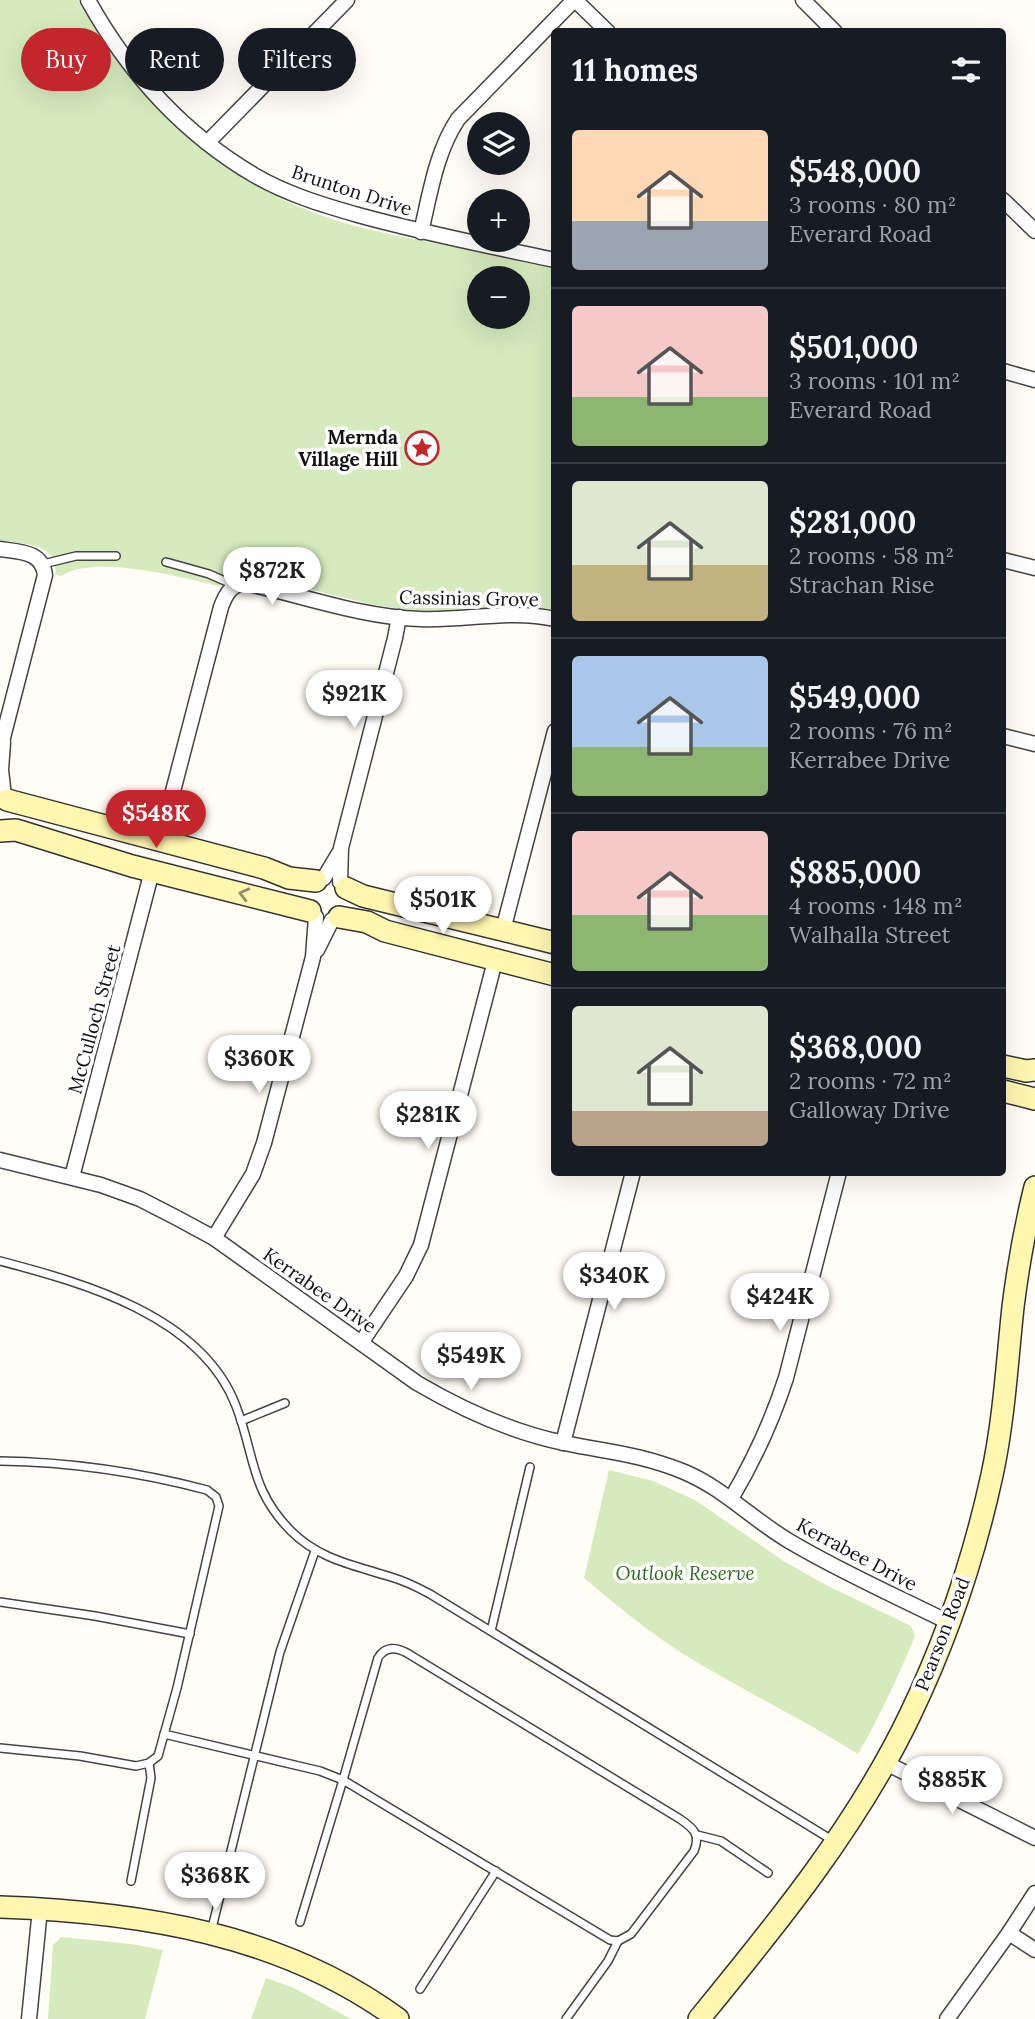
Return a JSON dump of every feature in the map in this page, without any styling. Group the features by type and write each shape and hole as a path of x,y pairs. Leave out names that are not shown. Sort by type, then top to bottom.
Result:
{"street":[{"path":"207,143 347,0"},
{"path":"421,232 442,150 458,118 574,0 604,28"},
{"path":"803,0 831,28"},
{"name":"Brunton Drive","path":"90,1 111,40 144,83 207,143 256,176 297,195 421,232 551,259"},
{"path":"1006,203 1035,231"},
{"path":"1006,373 1035,380"},
{"path":"0,548 37,557 43,564 45,580 1,746 4,796 10,814 0,831"},
{"path":"1006,561 1035,568"},
{"name":"Cassinias Grove","path":"235,585 244,583 368,613 399,617 463,620 517,615 551,619"},
{"path":"160,841 220,607 229,590 235,585"},
{"path":"332,882 396,638 399,617"},
{"path":"1006,737 1035,744"},
{"path":"503,930 551,746"},
{"path":"4,796 289,878 332,882 363,896 551,942"},
{"path":"0,831 16,830 152,871 324,916 367,922 385,931 551,974"},
{"name":"McCulloch Street","path":"72,1177 152,871"},
{"path":"324,916 345,913 349,901 332,882"},
{"path":"324,916 307,898 308,892 332,882"},
{"path":"214,1238 244,1192 264,1143 324,916"},
{"path":"361,1343 406,1276 421,1245 495,961"},
{"path":"1006,1067 1035,1070"},
{"path":"1006,1092 1035,1100"},
{"name":"Kerrabee Drive","path":"0,1160 72,1177 140,1199 214,1238 417,1383 473,1413 517,1431 563,1443 633,1454 687,1473 731,1499 785,1539 827,1563 950,1623"},
{"path":"563,1443 632,1176"},
{"path":"731,1499 748,1471 776,1411 838,1176"},
{"name":"Pearson Road","path":"699,2019 786,1908 834,1841 884,1762 909,1716 950,1623 968,1567 992,1474 1005,1393 1019,1261 1035,1187"},
{"path":"884,1762 1035,1838"},
{"path":"947,2019 1035,1893"},
{"path":"0,1907 127,1916 211,1933 315,1969 350,1987 398,2019"},
{"path":"29,2019 40,1909"},
{"path":"1009,1933 1035,1950"}],"lane":[{"path":"43,564 76,556 116,556"},
{"path":"166,562 209,574 235,585"},
{"path":"0,1261 92,1288 130,1306 193,1344 220,1374 230,1392 241,1421 252,1466 268,1502 292,1532 314,1551 356,1568 409,1584 491,1631 834,1841"},
{"path":"241,1421 285,1403"},
{"path":"0,1461 48,1462 138,1474 213,1493 218,1501 218,1512 190,1634 158,1756 149,1763 136,1766 80,1756 0,1748"},
{"path":"491,1631 530,1467"},
{"path":"211,1933 280,1652 314,1551"},
{"path":"0,1602 96,1616 190,1634"},
{"path":"300,1922 378,1658 383,1651 394,1648 407,1653 680,1819 697,1835 721,1841 768,1873"},
{"path":"164,1734 320,1771 343,1780 604,1938 618,1941"},
{"path":"131,1881 151,1778 149,1763"},
{"path":"566,2019 608,1961 618,1941 631,1934 694,1851 697,1835"},
{"path":"420,1989 496,1871"}],"green space":[{"path":"0,0 78,0 95,28 21,28 21,91 111,91 111,51 125,70 125,91 143,91 180,130 211,156 281,199 320,215 388,234 551,267 551,611 521,607 446,612 409,610 374,605 243,573 230,575 219,586 161,573 115,567 76,570 61,576 55,574 52,556 38,547 0,540"},
{"name":"Outlook Reserve","path":"609,1470 653,1481 695,1500 785,1562 911,1626 915,1636 858,1754 684,1655 640,1624 584,1578"},
{"path":"61,1937 163,1950 145,2019 48,2019 53,1945"},
{"path":"266,1978 294,1988 351,2019 251,2019"}],"place":[{"name":"Mernda Village Hill","path":"422,448"}]}
